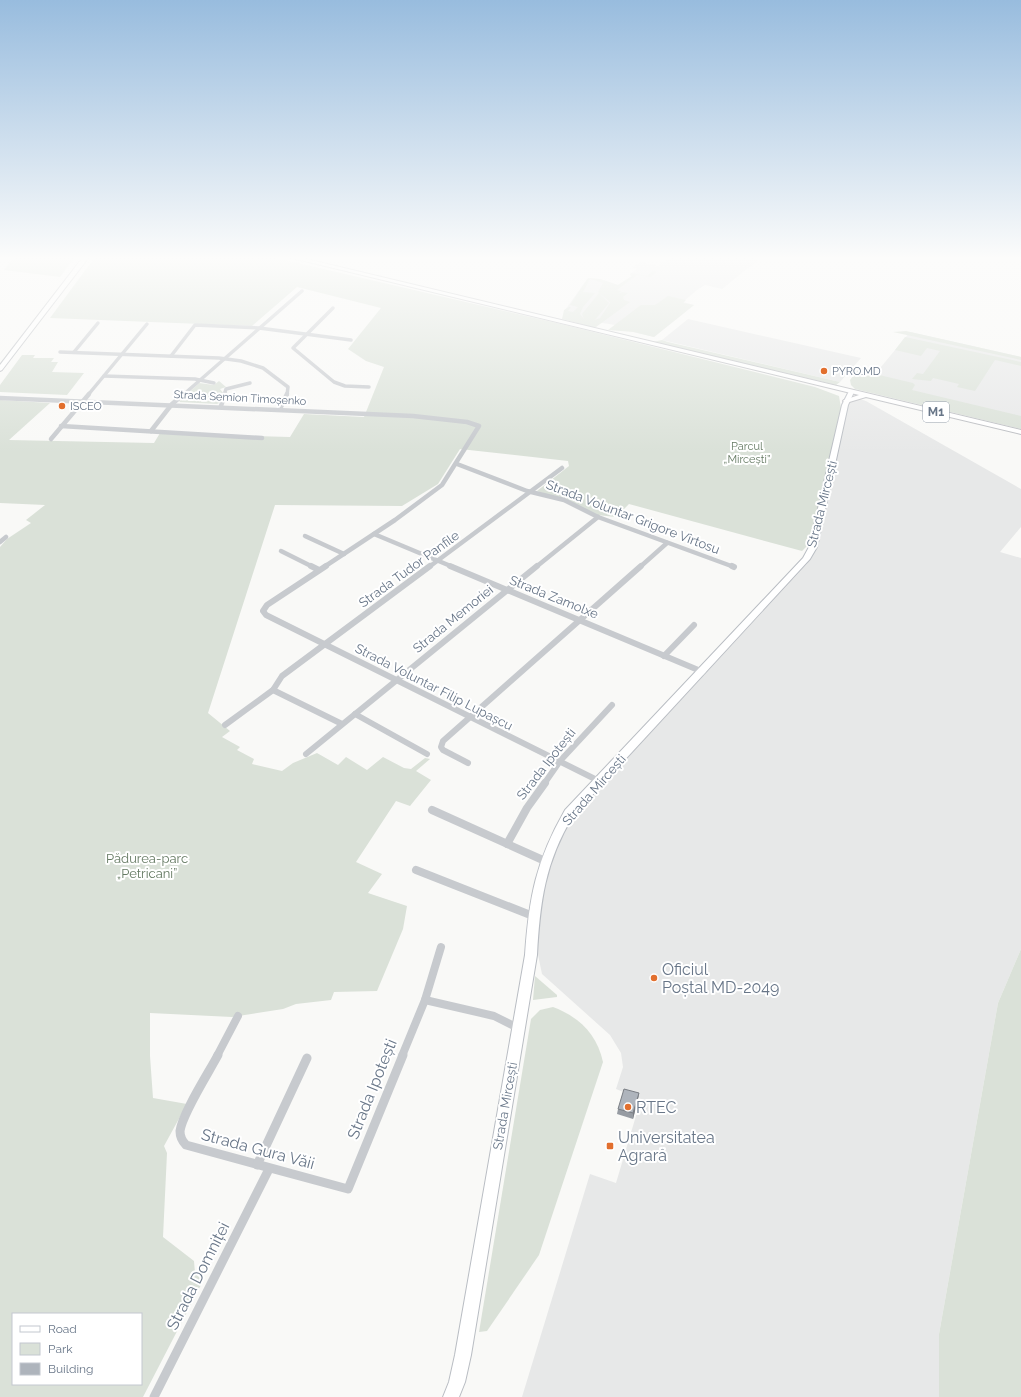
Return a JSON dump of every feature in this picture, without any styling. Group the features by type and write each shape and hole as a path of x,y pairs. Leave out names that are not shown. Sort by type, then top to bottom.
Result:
{"main road":[{"path":"0,369 36,322"},
{"name":"M1","path":"561,322 1021,432"},
{"name":"Strada Mircești","path":"451,1397 457,1382 463,1355 531,955 533,916 545,861 553,840 569,813 800,568 810,552 819,522 846,401 851,392"},
{"path":"846,401 855,397 874,397"}],"street":[{"path":"152,431 172,404 266,322"},
{"path":"318,322 293,348 334,382 345,386 369,387"},
{"path":"74,352 98,323"},
{"path":"50,439 147,324"},
{"path":"171,356 195,325 259,328 351,340"},
{"path":"60,352 171,356 247,362 270,372 288,388 287,396 280,409"},
{"path":"104,376 214,383"},
{"path":"221,406 226,389 250,383"},
{"name":"Strada Semion Timoșenko","path":"0,398 221,406 413,416 467,422 479,426 457,464"},
{"path":"61,426 262,438"},
{"path":"281,551 319,570 374,534 442,485 457,464"},
{"name":"Strada Voluntar Grigore Vîrtosu","path":"457,464 531,491 564,500 598,517 734,567"},
{"name":"Strada Tudor Panfile","path":"225,725 273,690 282,676 562,468"},
{"name":"Strada Memoriei","path":"306,754 395,680 598,517"},
{"name":"Strada Zamolxe","path":"374,534 702,672"},
{"path":"305,536 344,554"},
{"path":"0,542 6,537"},
{"path":"468,763 446,753 441,747 443,741 471,718 667,543"},
{"name":"Strada Voluntar Filip Lupașcu","path":"319,570 263,609 266,615 599,781"},
{"path":"664,656 694,625"},
{"path":"273,690 342,724"},
{"name":"Strada Ipotești","path":"507,844 527,808 560,762 612,705"},
{"path":"355,714 427,754"},
{"path":"432,810 545,861"},
{"path":"416,870 533,916"},
{"name":"Strada Ipotești","path":"348,1189 424,1000 441,947"},
{"path":"424,1000 494,1016 518,1028"},
{"name":"Strada Gura Văii","path":"238,1016 182,1122 180,1136 182,1142 186,1145 269,1169 348,1189"},
{"path":"257,1165 307,1058"},
{"name":"Strada Domniței","path":"154,1397 269,1169"}],"shaded area":[{"path":"598,322 673,322 654,337 616,328 615,325"},
{"path":"684,322 702,322 861,358 840,382 662,340"},
{"path":"910,332 1021,357 1021,422 866,385"},
{"path":"857,398 866,401 1021,489 1021,527 1000,552 1021,558 1021,949 998,1003 939,1334 939,1397 522,1397 590,1174 616,1183 641,1099 616,1089 623,1067 621,1053 610,1035 542,974 536,945 544,883 553,850 569,823 807,564 819,539 848,405 850,401"}],"green space":[{"name":"Pădurea-parc „Petricani”","path":"156,322 256,322 252,326"},
{"name":"Pădurea-parc „Petricani”","path":"370,322 553,322 815,387 839,396 841,408 811,542 802,551 629,504 616,517 597,515 574,504 537,491 569,466 568,461 460,449 438,484 402,506 275,505 208,713 230,731 222,737 240,747 237,750 254,759 252,764 282,771 293,763 317,753 338,765 346,757 367,770 383,757 404,768 411,769 425,758 430,759 416,771 431,780 410,806 396,801 356,862 382,874 368,893 407,906 403,929 377,991 334,992 331,1000 296,1004 283,1009 232,1017 150,1013 150,1056 153,1098 187,1104 164,1146 167,1153 163,1237 194,1261 195,1273 203,1281 143,1397 0,1397 0,547 7,539 31,523 26,520 45,505 0,503 0,400 50,403 9,440 154,443 160,433 290,437 304,414 364,417 384,367 366,361 348,349"},
{"path":"574,322 603,322 596,327"},
{"path":"618,322 673,322 654,337 634,332 608,330"},
{"path":"906,331 1021,357 1021,360 893,332"},
{"path":"905,337 1021,362 1021,366 995,360 975,391 957,387 959,384 933,378 931,381 912,379 917,373 923,374 940,351 927,348 921,356 895,350"},
{"path":"662,340 840,382 836,385 653,342"},
{"path":"22,355 35,355 33,358 54,358 51,362 58,362 52,372 84,373 67,395 0,392 0,385"},
{"path":"858,370 913,383 915,385 912,390 1021,416 1021,429 855,389 851,385 850,380"},
{"path":"219,381 226,387 220,389 224,394 221,402 217,404 179,402 199,383 214,385"},
{"path":"1021,949 1021,1397 939,1397 939,1334 998,1003"},
{"path":"535,976 557,995 557,997 533,1000"},
{"path":"553,1007 579,1021 586,1028 596,1043 603,1062 539,1255 487,1331 479,1332 531,1019 540,1010"}],"building":[{"name":"RTEC","path":"624,1089 639,1093 633,1113 618,1109"}],"place":[{"name":"PYRO.MD","path":"824,371"},
{"name":"ISCEO","path":"62,406"},
{"name":"Oficiul Poștal MD-2049","path":"654,978"},
{"name":"RTEC","path":"628,1107"},
{"name":"Universitatea Agrară","path":"610,1146"}],"park label":[{"name":"Parcul „Mircești”","path":"747,452"}]}
